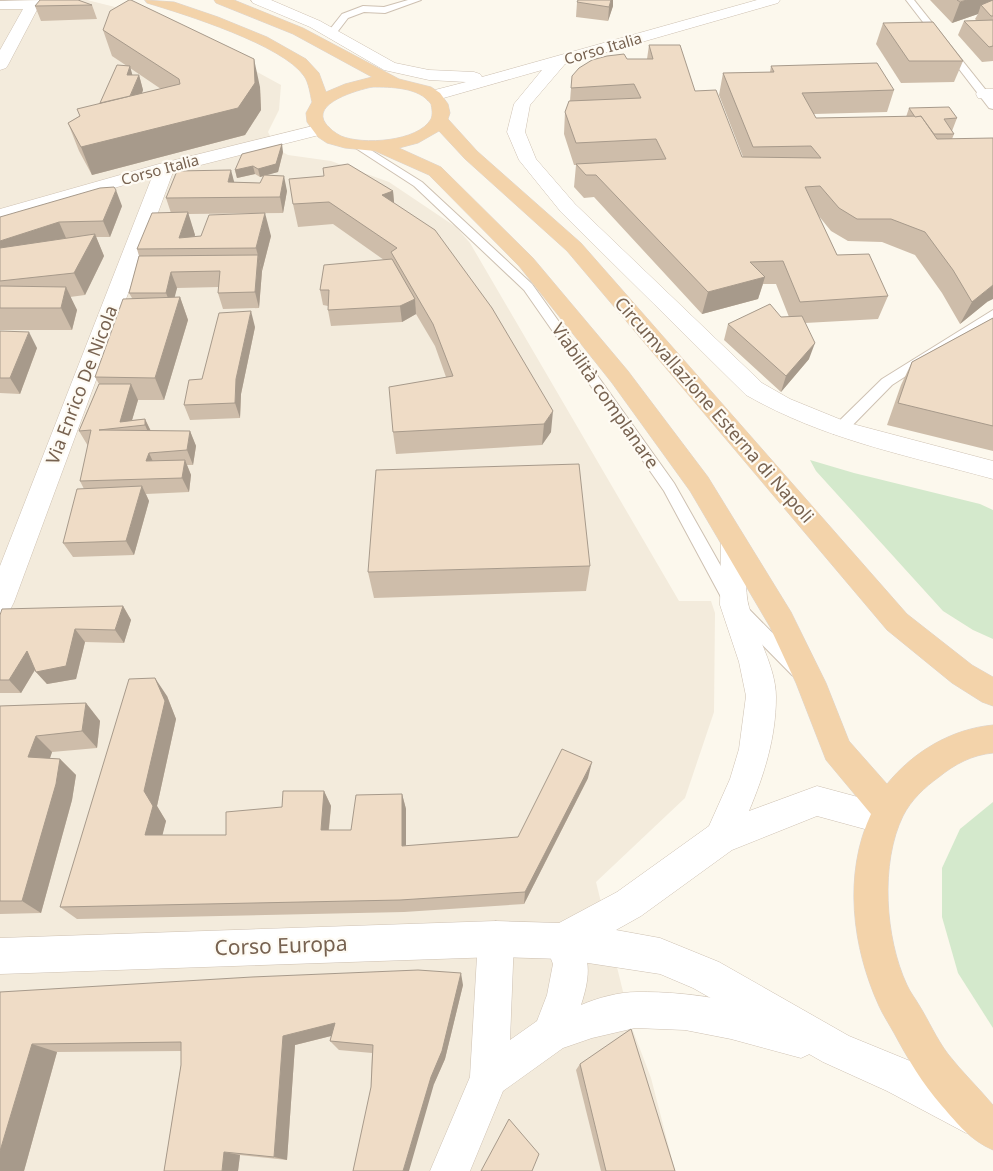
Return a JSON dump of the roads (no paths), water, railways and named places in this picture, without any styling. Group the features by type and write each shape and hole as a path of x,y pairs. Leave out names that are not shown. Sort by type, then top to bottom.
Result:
{"highway":[{"path":"152,0 199,14 255,37 298,60 312,74 321,102"},
{"path":"221,0 298,31 393,82"},
{"path":"368,146 399,143 417,138 431,130 439,120 442,110 438,101 433,96 412,86 393,82 372,82 334,92 321,102 315,113 316,124 325,134 339,141 368,146 435,171 526,262 620,377 700,484 781,620 811,683 837,750 886,813"},
{"name":"Circumvallazione Esterna di Napoli","path":"439,120 472,155 574,248 897,622 962,674 993,693"},
{"path":"988,1126 929,1059 892,992 872,927 870,868 886,813 906,784 928,764 954,749 993,738"}],"street":[{"path":"258,0 297,15 390,67 429,75 498,78"},
{"name":"Corso Italia","path":"433,96 773,0"},
{"path":"0,5 35,2"},
{"path":"0,65 35,2"},
{"path":"558,62 522,104 516,132 528,160 575,214 754,389 782,406 839,430 870,439 936,453 993,470"},
{"name":"Corso Italia","path":"0,215 164,168 320,129"},
{"name":"Via Enrico De Nicola","path":"0,602 164,168"},
{"path":"721,838 746,779 755,749 761,696 754,662 734,605 734,542"},
{"path":"551,1034 567,986 571,965 569,953 562,941 629,904 721,838 817,800 886,813"},
{"path":"450,1171 489,1078 496,939"},
{"name":"Corso Europa","path":"0,956 496,939 562,941 660,956 706,975 836,1049"},
{"path":"489,1078 551,1034 592,1019 636,1010 686,1012 732,1020 836,1049 901,1077 988,1126"}],"lane":[{"path":"332,33 345,16 363,9 385,10 417,0"},
{"path":"910,0 990,98"},
{"path":"353,2 363,9"},
{"name":"Viabilità complanare","path":"368,146 418,184 528,287 669,487 734,605 811,683"},
{"path":"839,430 887,382 993,314"}]}
